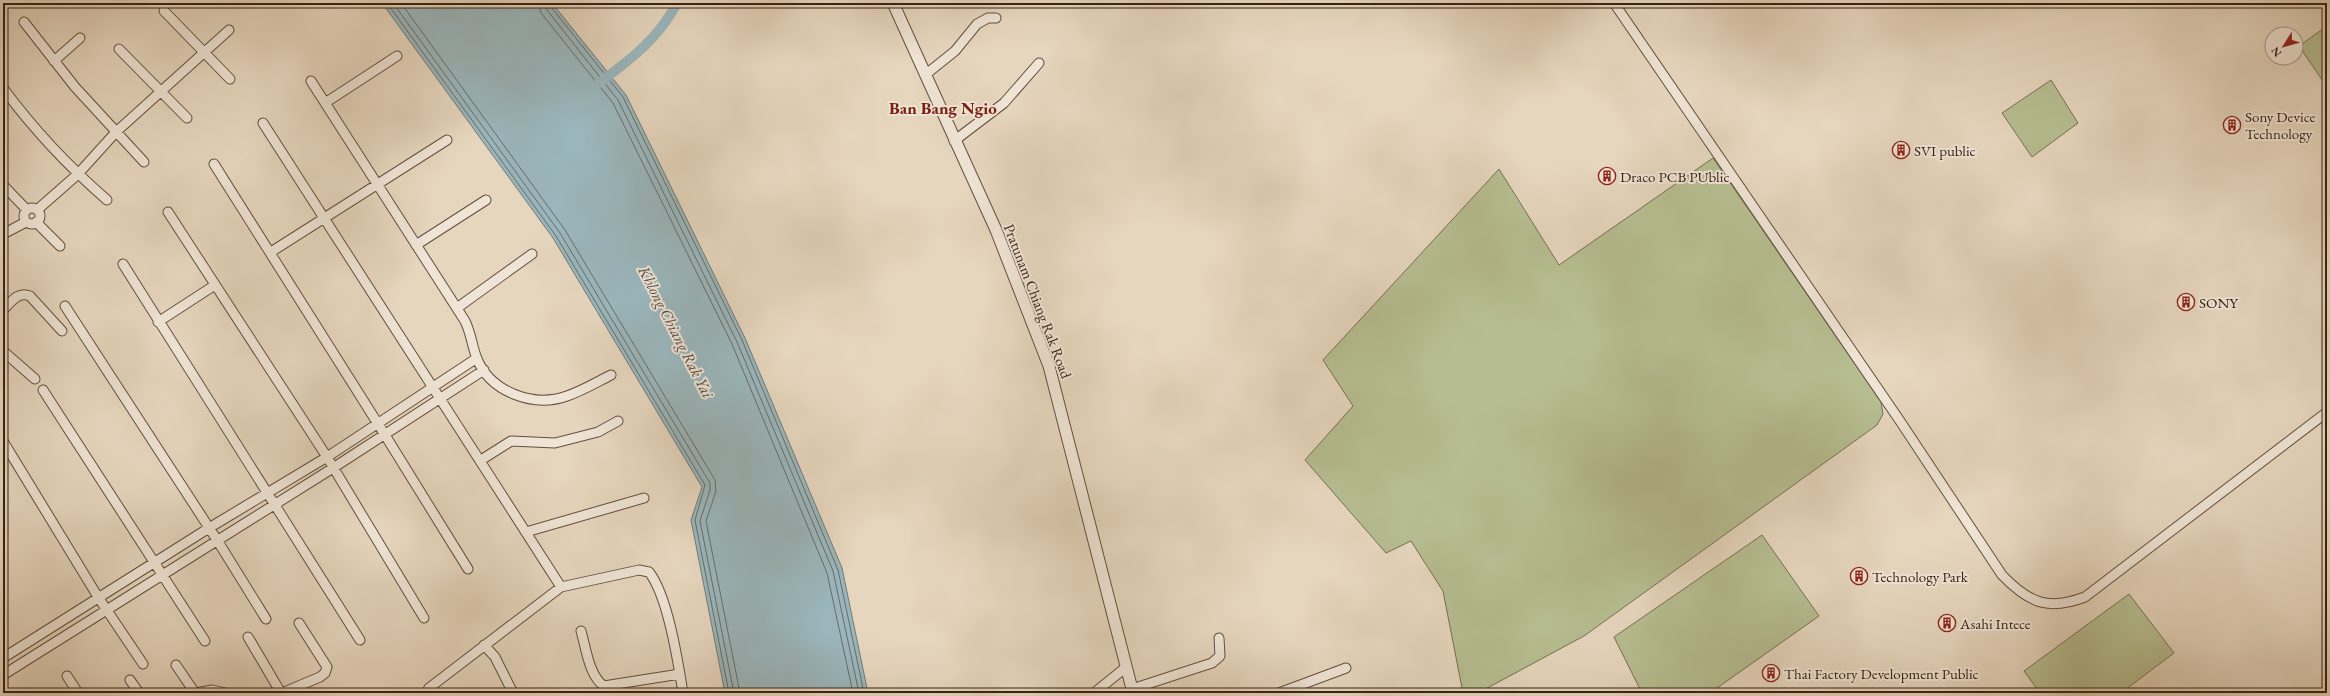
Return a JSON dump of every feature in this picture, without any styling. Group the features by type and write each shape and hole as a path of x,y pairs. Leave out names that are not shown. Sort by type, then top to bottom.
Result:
{"street":[{"name":"Pratunam Chiang Rak Road","path":"893,3 954,141 996,230 1049,366 1132,691"},
{"path":"1614,3 1900,421 2002,576 2025,596 2047,604 2073,602 2085,597 2327,412"},
{"path":"164,11 202,53 230,79"},
{"path":"925,74 955,51 977,24 988,18 996,18"},
{"path":"24,22 75,87 144,162"},
{"path":"37,210 78,174 116,132 228,30"},
{"path":"54,60 80,38"},
{"path":"119,49 187,118"},
{"path":"325,103 397,56"},
{"path":"954,141 1004,103 1039,63"},
{"path":"311,81 376,185 457,308 470,330 477,358 484,370 502,389 522,398 545,400 566,397 611,375"},
{"path":"3,88 31,126 78,174 107,200"},
{"path":"263,124 481,460 561,587"},
{"path":"271,252 447,140"},
{"path":"214,164 386,435 468,569"},
{"path":"3,185 27,210"},
{"path":"416,245 486,200"},
{"path":"26,222 24,217 27,210 32,208 37,210"},
{"path":"3,234 26,222 31,224 36,222 39,215 37,210"},
{"path":"168,212 327,457 424,618"},
{"path":"36,222 60,246"},
{"path":"457,308 532,254"},
{"path":"123,264 158,322 360,640"},
{"path":"158,322 215,285"},
{"path":"3,310 18,295 25,294 30,296 62,331"},
{"path":"65,306 217,540 266,620"},
{"path":"3,351 35,379"},
{"path":"3,658 209,528 327,457 477,358"},
{"path":"3,675 386,435 484,370"},
{"path":"43,390 205,641"},
{"path":"481,460 511,441 555,444 598,432 618,421"},
{"path":"3,441 98,597 143,664"},
{"path":"529,535 644,498"},
{"path":"426,693 429,688 561,587 639,570 649,572 656,580 672,633 683,693"},
{"path":"248,637 282,693 326,673 327,667 299,623"},
{"path":"581,631 595,675 598,682 604,686 680,674"},
{"path":"1132,691 1212,663 1220,656 1219,638"},
{"path":"484,645 499,664 513,693"},
{"path":"176,665 195,693 212,690 225,693"},
{"path":"1094,693 1125,668"},
{"path":"1279,693 1346,668"},
{"path":"67,676 78,693"},
{"path":"130,680 139,693"}],"green space":[{"path":"2327,26 2327,87 2304,53 2304,42"},
{"path":"2051,80 2078,123 2032,157 2002,113"},
{"path":"1713,158 1881,402 1883,414 1877,425 1584,636 1478,693 1463,693 1443,591 1411,541 1386,553 1305,460 1353,406 1323,360 1499,169 1559,265"},
{"path":"1762,535 1819,616 1710,693 1642,693 1614,637"},
{"path":"2129,594 2174,653 2121,693 2040,693 2024,671"}],"water":[{"name":"Khlong Chiang Rak Yai","path":"382,3 552,3 626,95 745,338 842,568 868,693 725,693 691,520 702,487 553,238"}],"waterway":[{"path":"599,83 633,57 653,38 670,16 677,3"}],"place":[{"name":"Sony Device Technology","path":"2232,125"},
{"name":"SVI public","path":"1901,150"},
{"name":"Draco PCB PUblic","path":"1607,176"},
{"name":"SONY","path":"2186,302"},
{"name":"Technology Park","path":"1859,576"},
{"name":"Asahi Intece","path":"1947,623"},
{"name":"Thai Factory Development Public","path":"1771,673"}],"district":[{"name":"Ban Bang Ngio","path":"943,108"}]}
